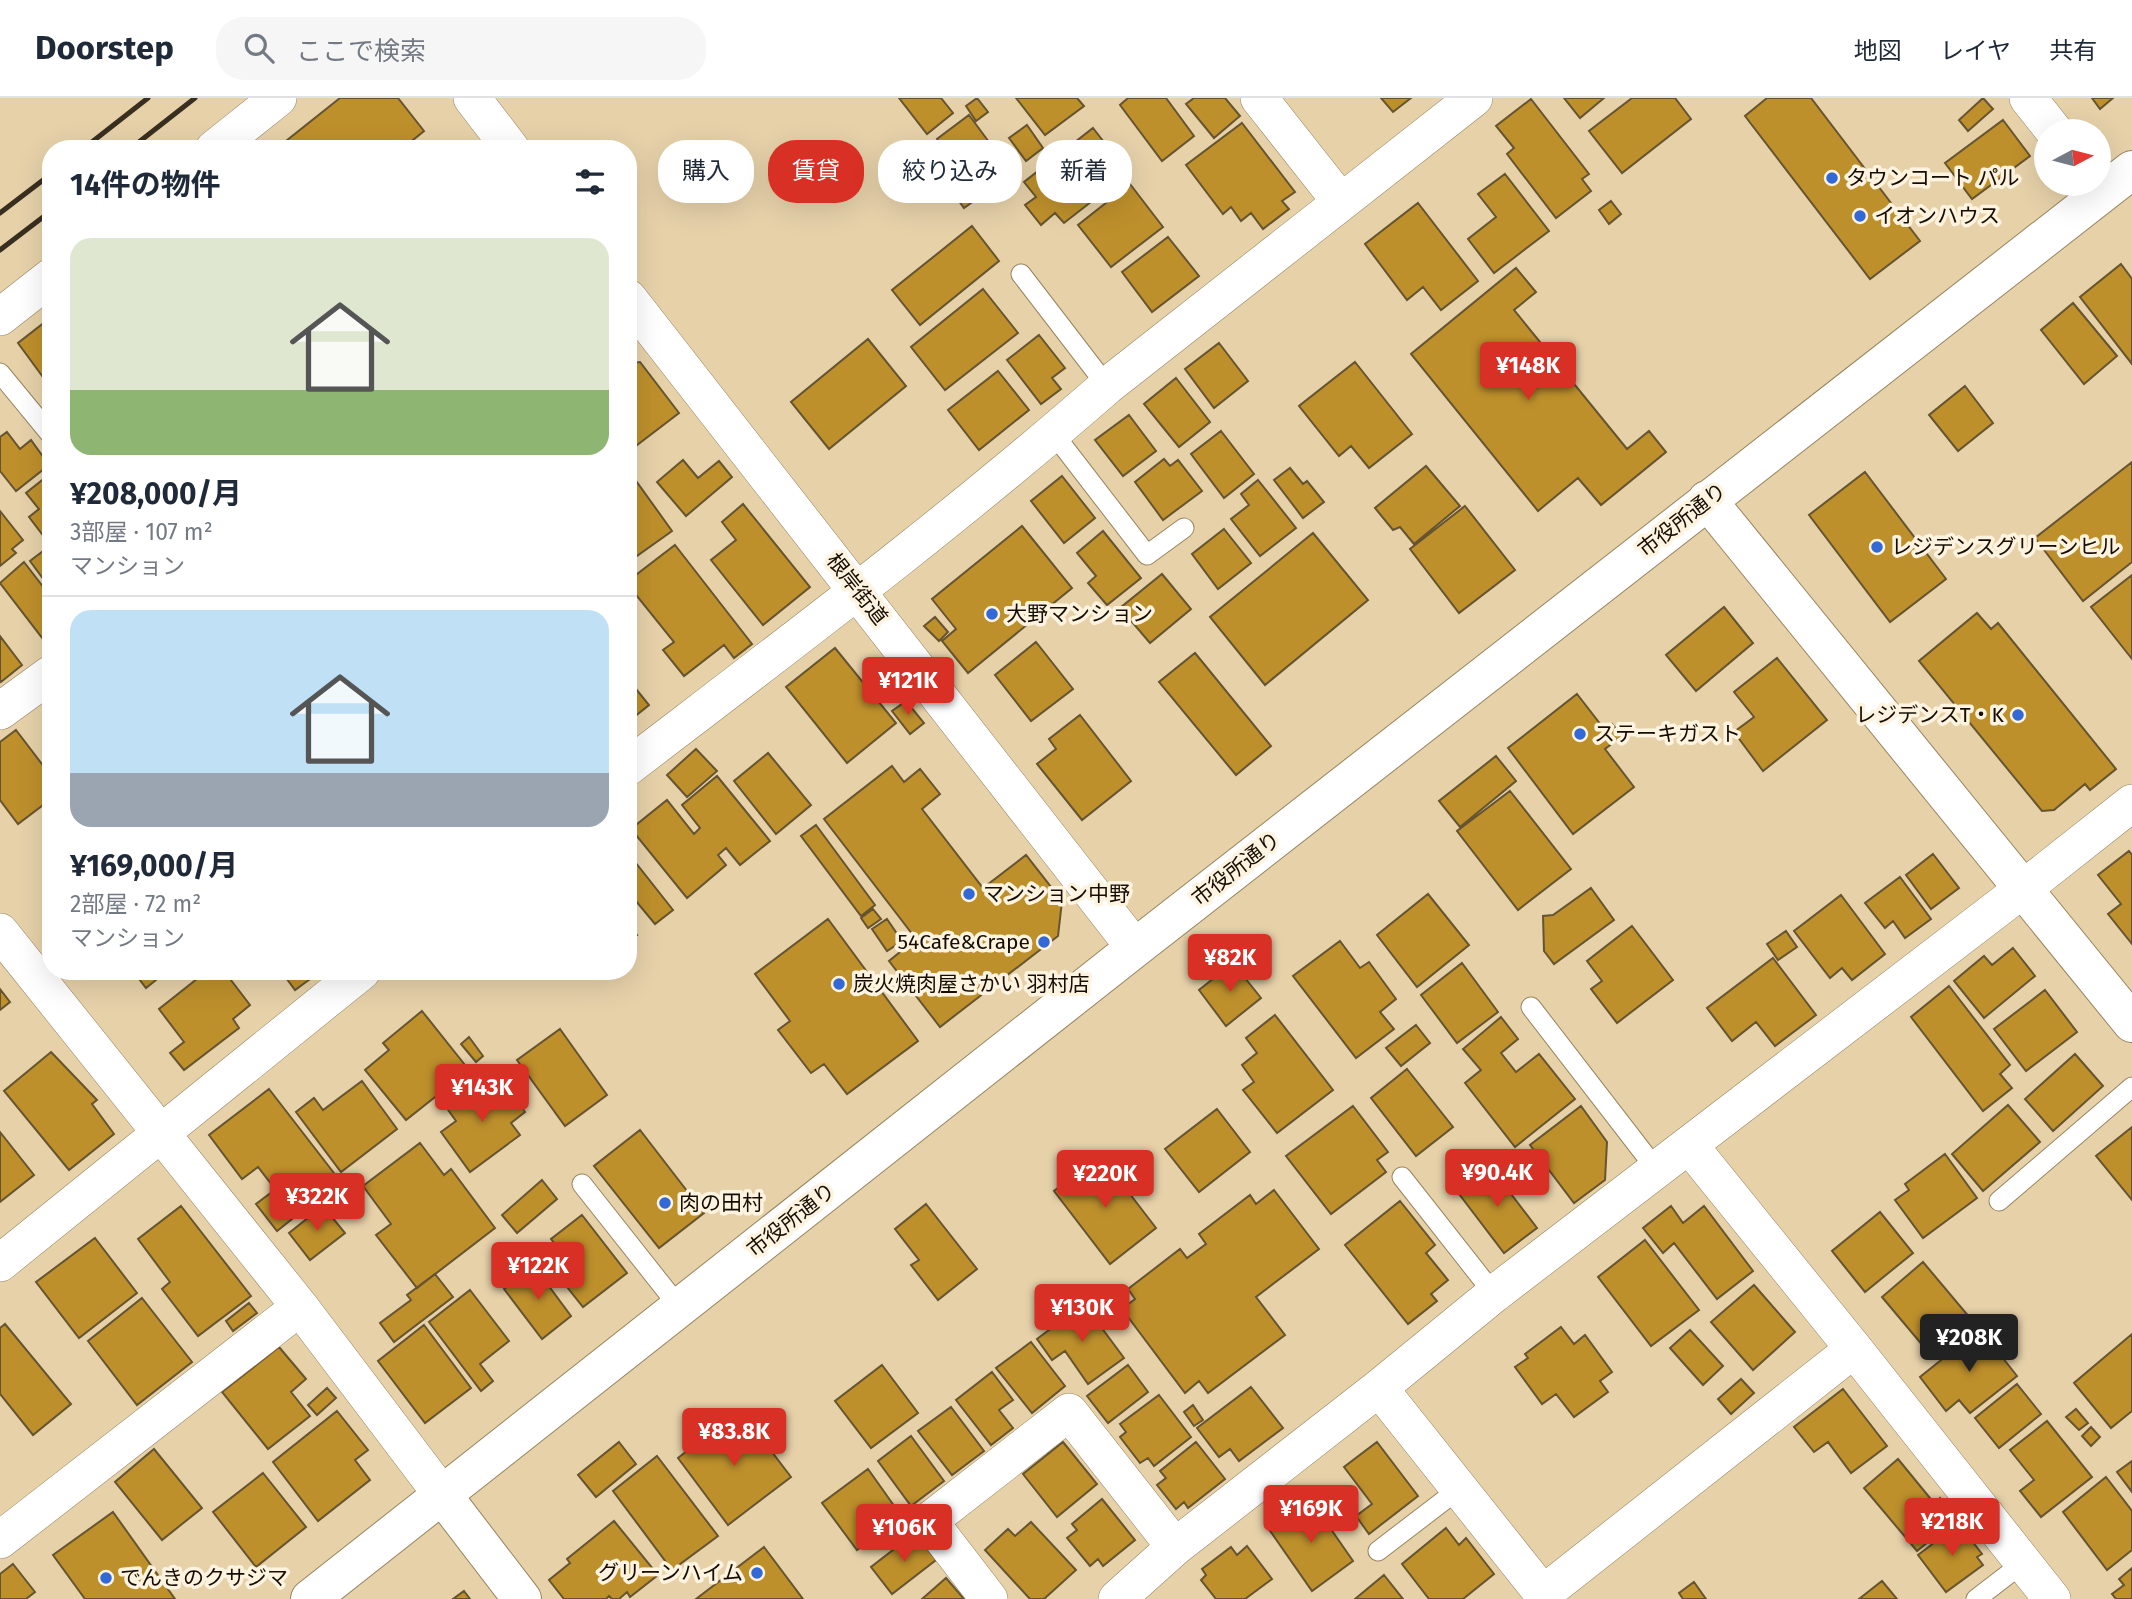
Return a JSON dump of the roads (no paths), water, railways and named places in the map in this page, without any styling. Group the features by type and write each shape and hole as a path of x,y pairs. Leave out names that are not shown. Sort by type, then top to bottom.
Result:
{"street":[{"path":"225,140 278,98"},
{"path":"471,98 504,140"},
{"path":"1259,98 1341,202"},
{"path":"637,760 858,591 1107,386 1474,98"},
{"path":"2028,98 2045,119"},
{"name":"市役所通り","path":"2111,181 2132,170"},
{"name":"市役所通り","path":"310,1599 1707,500 2089,196"},
{"path":"0,317 42,284"},
{"name":"根岸街道","path":"637,309 1135,948"},
{"path":"1707,500 2132,1023"},
{"path":"0,710 42,680"},
{"path":"1117,1599 1175,1547 1379,1388 1494,1294 2132,803"},
{"path":"0,932 300,1307 522,1599"},
{"path":"0,1263 351,980"},
{"path":"1689,1145 2052,1599"},
{"path":"0,1541 300,1307"},
{"path":"1379,1388 1545,1597 1854,1349"},
{"path":"989,1599 929,1521 1069,1412 1175,1547"}],"lane":[{"path":"1021,274 1107,386"},
{"path":"0,373 42,424"},
{"path":"1053,433 1147,555 1184,528"},
{"path":"1531,1007 1656,1169"},
{"path":"1999,1202 2132,1087"},
{"path":"1402,1177 1494,1294"},
{"path":"582,1184 680,1308"},
{"path":"1378,1551 1459,1489"},
{"path":"1976,1599 2024,1563"}],"railway":[{"path":"94,140 148,98"},
{"path":"141,140 195,98"},
{"path":"0,213 42,181"},
{"path":"0,250 42,218"}],"place":[{"name":"タウンコート パル","path":"1832,178"},
{"name":"イオンハウス","path":"1860,216"},
{"name":"レジデンスグリーンヒル","path":"1877,547"},
{"name":"大野マンション","path":"992,614"},
{"name":"レジデンスT・K","path":"2018,715"},
{"name":"ステーキガスト","path":"1580,734"},
{"name":"マンション中野","path":"969,894"},
{"name":"54Cafe&Crape","path":"1044,942"},
{"name":"炭火焼肉屋さかい 羽村店","path":"839,984"},
{"name":"肉の田村","path":"665,1203"},
{"name":"グリーンハイム","path":"757,1573"},
{"name":"でんきのクサジマ","path":"106,1578"}]}
